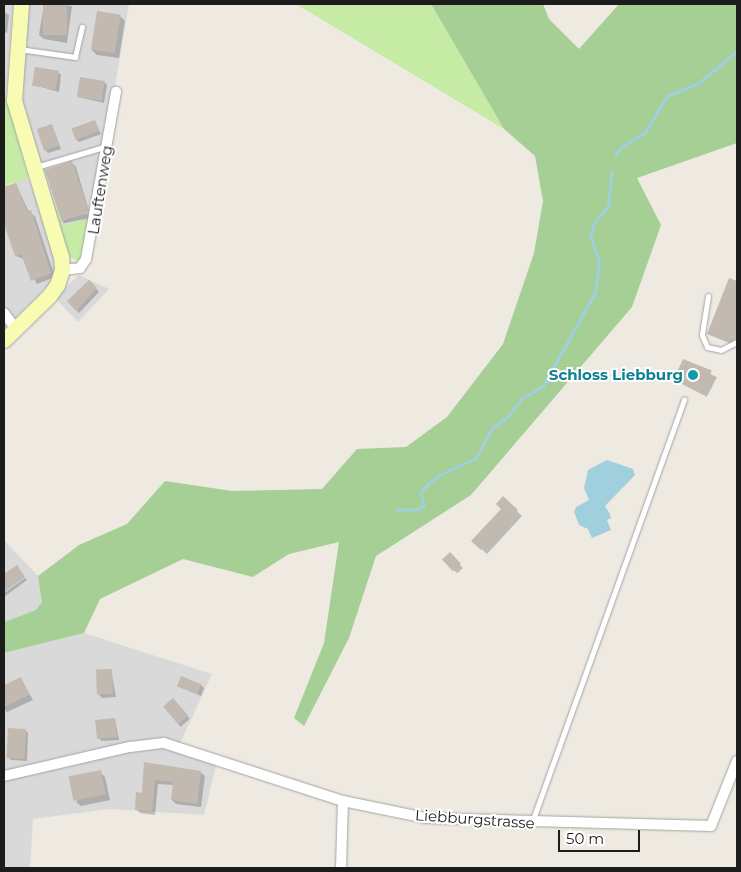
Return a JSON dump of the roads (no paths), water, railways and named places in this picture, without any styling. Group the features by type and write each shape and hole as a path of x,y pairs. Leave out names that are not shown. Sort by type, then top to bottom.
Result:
{"street":[{"path":"4,340 53,291 62,270 59,251 9,83 17,49 21,4"},
{"name":"Lauftenweg","path":"62,270 80,268 86,259 116,92"},
{"path":"4,313 16,329"},
{"name":"Liebburgstrasse","path":"4,776 154,742 173,744 218,758 343,801 426,818 532,823 711,826 737,761"},
{"path":"341,868 343,801"}],"lane":[{"path":"17,49 75,57 82,27"},
{"path":"33,168 107,146"},
{"path":"708,296 703,341 716,351 737,342"},
{"path":"532,823 684,399"}],"water":[{"path":"607,460 633,469 635,475 605,506 611,518 607,520 611,530 592,538 588,529 579,525 574,512 576,507 589,500 584,488 588,470"}],"waterway":[{"path":"615,155 621,147 645,132 667,96 697,84 737,51"},
{"path":"396,510 419,509 424,505 420,493 427,485 439,475 476,458 492,428 508,416 522,398 543,386 595,292 599,262 590,235 595,221 608,207 612,171"}],"place":[{"name":"Schloss Liebburg","path":"693,375"}]}
